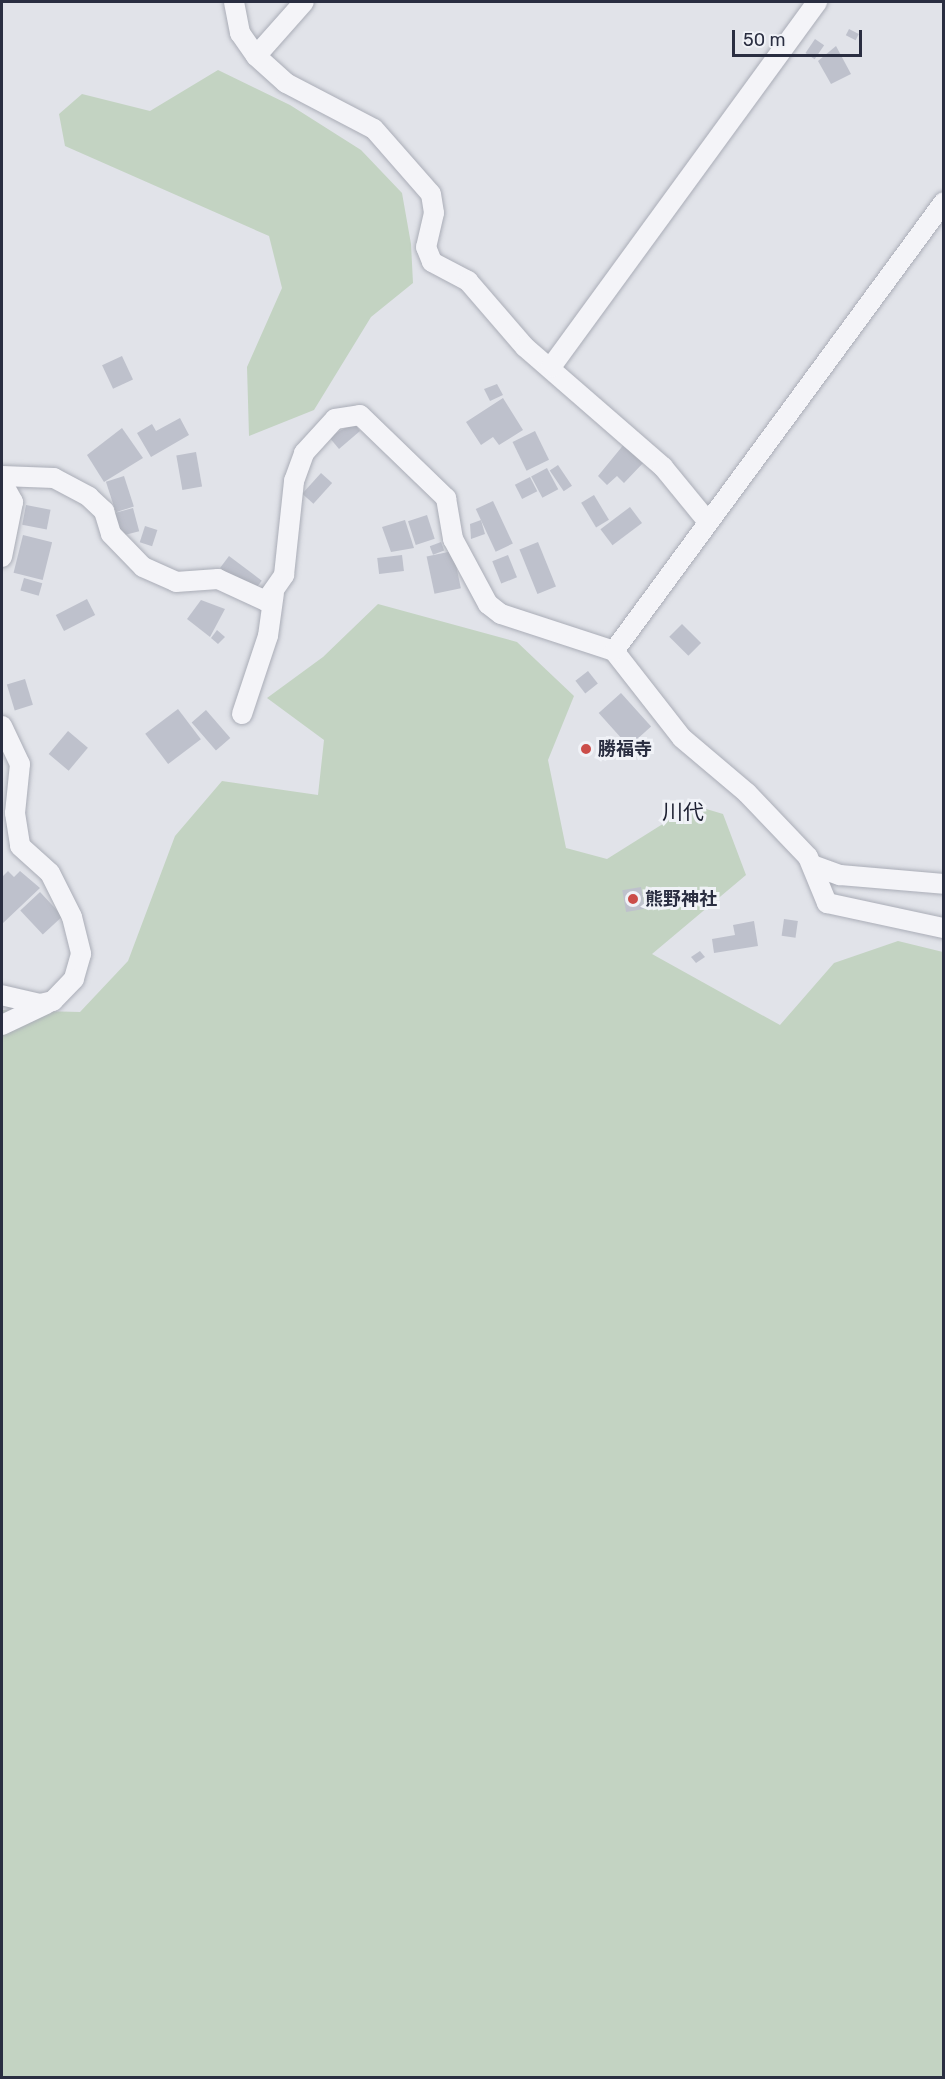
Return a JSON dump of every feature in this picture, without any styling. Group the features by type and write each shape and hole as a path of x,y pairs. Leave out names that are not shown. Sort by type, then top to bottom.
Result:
{"street":[{"path":"234,2 240,33 256,56 286,83 374,129 431,194 434,213 426,247 432,262 468,281 525,347 551,367 663,467 708,522"},
{"path":"256,56 303,2"},
{"path":"551,367 817,2"},
{"path":"614,651 944,202"},
{"path":"2,476 54,478 89,497 104,511 111,534 143,567 176,582 218,579 266,601 274,593 284,575 294,481 304,453 335,419 360,415 446,498 453,539 488,604 501,614 614,651 682,738 747,793 812,866 840,875 944,884"},
{"path":"2,482 13,501 2,557"},
{"path":"242,714 268,636 274,593"},
{"path":"2,726 20,764 15,813 20,846 50,873 72,917 81,954 74,979 48,1002 2,1025"},
{"path":"812,866 816,889 826,903 944,928"},
{"path":"2,995 48,1002"}],"green space":[{"path":"218,70 290,105 361,150 402,193 411,244 413,283 371,317 314,410 249,436 247,367 282,288 269,236 65,146 59,114 82,94 150,111"},
{"path":"378,604 517,642 574,696 548,760 566,848 607,859 693,805 723,814 746,875 652,954 780,1025 834,963 898,941 943,952 943,2077 2,2078 2,1010 80,1012 128,961 175,836 222,781 318,795 324,740 267,698 323,657"}],"building":[{"path":"849,29 859,34 856,40 846,35"},
{"path":"815,39 824,45 815,59 805,53"},
{"path":"836,46 851,74 831,84 818,61"},
{"path":"122,356 133,380 113,389 102,365"},
{"path":"497,384 503,395 490,401 484,389"},
{"path":"503,398 523,430 499,445 493,437 481,445 466,422"},
{"path":"180,418 189,435 151,457 137,433 152,424 156,431"},
{"path":"354,423 360,431 339,449 329,437"},
{"path":"122,428 143,458 104,482 87,455"},
{"path":"535,431 549,460 527,471 513,442"},
{"path":"625,443 644,462 624,483 617,476 607,485 598,476"},
{"path":"196,452 202,486 182,490 176,455"},
{"path":"558,465 572,486 564,491 550,471"},
{"path":"547,468 558,489 542,498 531,476"},
{"path":"321,473 332,483 313,504 302,494"},
{"path":"124,476 134,506 116,512 106,482"},
{"path":"530,477 537,491 522,499 515,485"},
{"path":"594,495 609,520 596,528 581,503"},
{"path":"493,501 513,544 496,552 476,509"},
{"path":"26,505 51,510 47,529 22,525"},
{"path":"630,507 642,523 612,545 600,529"},
{"path":"133,508 139,531 121,536 115,513"},
{"path":"427,515 435,539 416,545 408,521"},
{"path":"405,520 414,548 391,552 382,527"},
{"path":"481,520 485,534 471,539 470,524"},
{"path":"145,526 157,530 152,546 140,542"},
{"path":"23,535 52,542 43,580 14,573"},
{"path":"441,542 444,550 433,555 430,546"},
{"path":"538,542 556,587 537,594 519,549"},
{"path":"453,551 461,588 434,594 427,557"},
{"path":"402,555 404,571 379,574 377,558"},
{"path":"508,555 517,577 501,584 492,561"},
{"path":"229,556 262,581 253,593 220,568"},
{"path":"24,578 42,583 39,596 20,590"},
{"path":"87,599 95,615 64,631 56,615"},
{"path":"201,600 225,609 210,637 187,619"},
{"path":"682,624 701,643 688,656 669,637"},
{"path":"217,630 225,637 218,644 211,638"},
{"path":"588,671 598,684 585,693 575,681"},
{"path":"25,679 33,705 15,710 7,685"},
{"path":"621,693 651,726 629,747 599,713"},
{"path":"178,709 201,739 168,764 145,734"},
{"path":"206,710 230,738 216,750 192,722"},
{"path":"68,731 88,748 69,771 49,754"},
{"path":"8,871 14,877 20,871 40,888 2,924 2,877"},
{"name":"熊野神社","path":"641,887 645,909 626,912 622,890"},
{"path":"40,892 63,916 43,935 20,910"},
{"path":"784,919 798,921 795,938 782,936"},
{"path":"754,921 758,946 714,953 712,939 735,935 733,925"},
{"path":"700,951 705,957 696,963 691,957"}],"place":[{"name":"勝福寺","path":"586,749"},
{"name":"熊野神社","path":"633,899"}],"district":[{"name":"川代","path":"683,812"}]}
